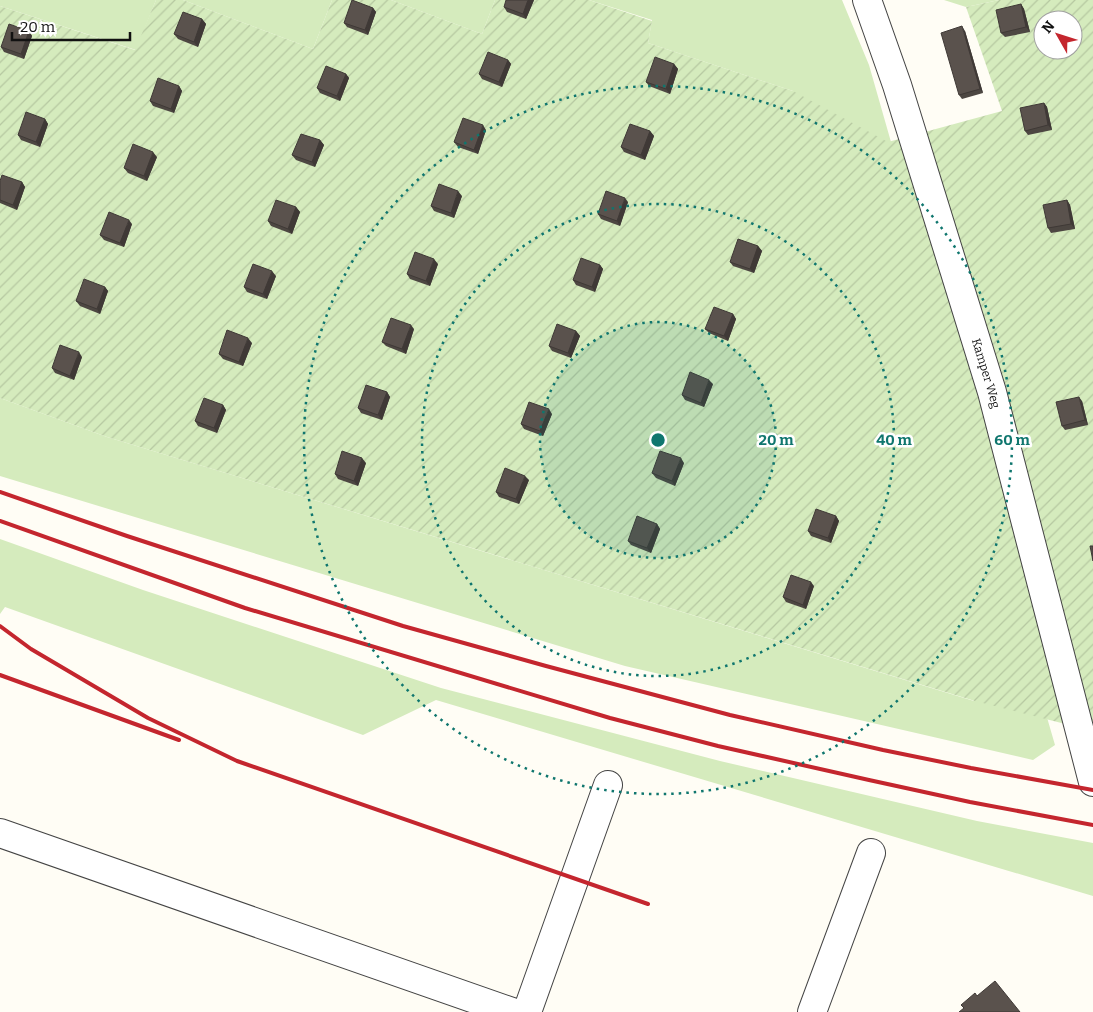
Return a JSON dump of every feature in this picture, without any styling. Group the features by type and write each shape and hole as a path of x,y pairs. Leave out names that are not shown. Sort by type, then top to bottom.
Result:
{"street":[{"name":"Kamper Weg","path":"867,0 897,85 992,392 1093,782"},
{"path":"527,1012 608,785"},
{"path":"0,833 512,1012"},
{"path":"812,1012 871,853"}],"green space":[{"path":"0,0 156,0 136,50 0,6"},
{"path":"156,0 183,0 313,49 332,0 391,0 482,34 495,0 589,0 652,21 648,43 793,91 888,142 1002,111 966,7 999,0 1093,0 1093,731 975,701 107,437 0,398 0,6 135,50"},
{"path":"183,0 332,0 313,49"},
{"path":"391,0 495,0 482,34"},
{"path":"589,0 842,0 869,65 1055,745 1033,760 625,666 0,476 0,398 107,437 974,701 793,91 648,43 652,20"},
{"path":"944,0 999,0 966,7"},
{"path":"0,539 143,590 441,688 720,761 977,821 1093,843 1093,896 436,700 363,735 5,607 0,614"}],"building":[{"path":"352,0 373,8 365,30 344,23"},
{"path":"506,0 528,0 523,14 504,7"},
{"path":"1021,4 1026,27 1001,33 996,10"},
{"path":"183,12 202,19 194,42 174,34"},
{"path":"9,24 29,31 21,54 1,47"},
{"path":"962,26 980,89 959,95 941,33"},
{"path":"488,52 508,60 499,82 479,74"},
{"path":"655,57 674,64 666,89 646,82"},
{"path":"326,66 346,74 337,96 317,88"},
{"path":"158,78 179,86 171,109 150,101"},
{"path":"1044,103 1048,125 1025,131 1020,108"},
{"path":"26,112 45,119 36,142 18,135"},
{"path":"463,118 483,125 474,150 454,142"},
{"path":"630,124 650,131 641,155 621,147"},
{"path":"301,134 320,140 312,162 292,155"},
{"path":"133,144 153,152 144,176 124,168"},
{"path":"2,175 22,182 13,205 0,200 0,181"},
{"path":"439,184 458,191 451,213 431,206"},
{"path":"606,191 625,198 617,221 598,214"},
{"path":"276,200 296,207 288,229 268,221"},
{"path":"1067,200 1071,224 1048,228 1043,205"},
{"path":"109,212 129,220 120,243 100,235"},
{"path":"738,239 758,246 750,269 730,262"},
{"path":"415,252 434,259 426,281 407,274"},
{"path":"581,258 600,265 592,287 573,280"},
{"path":"253,264 272,271 263,294 244,287"},
{"path":"84,279 105,287 97,309 76,301"},
{"path":"714,307 733,314 724,336 705,329"},
{"path":"391,318 411,325 402,349 382,342"},
{"path":"557,324 576,331 568,353 549,346"},
{"path":"227,330 248,338 239,362 219,354"},
{"path":"60,345 79,352 70,376 52,368"},
{"path":"690,372 709,380 701,403 682,395"},
{"path":"366,385 387,392 378,415 358,408"},
{"path":"1079,397 1085,420 1062,426 1056,402"},
{"path":"204,398 223,405 214,428 195,421"},
{"path":"529,402 549,409 540,431 521,424"},
{"path":"342,451 362,458 354,481 335,474"},
{"path":"660,451 681,458 672,481 652,473"},
{"path":"505,468 525,476 516,499 496,492"},
{"path":"816,509 836,516 828,538 808,531"},
{"path":"637,516 657,524 647,548 628,541"},
{"path":"1090,546 1093,546 1093,561"},
{"path":"791,575 811,582 803,605 783,597"},
{"path":"995,981 1020,1012 959,1012 964,1008 961,1005 975,993 977,996"}],"railway":[{"path":"0,492 127,536 403,626 546,666 730,715 883,750 1093,790"},
{"path":"0,521 245,608 610,718 718,746 869,780 970,802 1093,825"},
{"path":"0,626 31,649 148,718 237,761 648,904"},
{"path":"0,675 179,740"}]}
